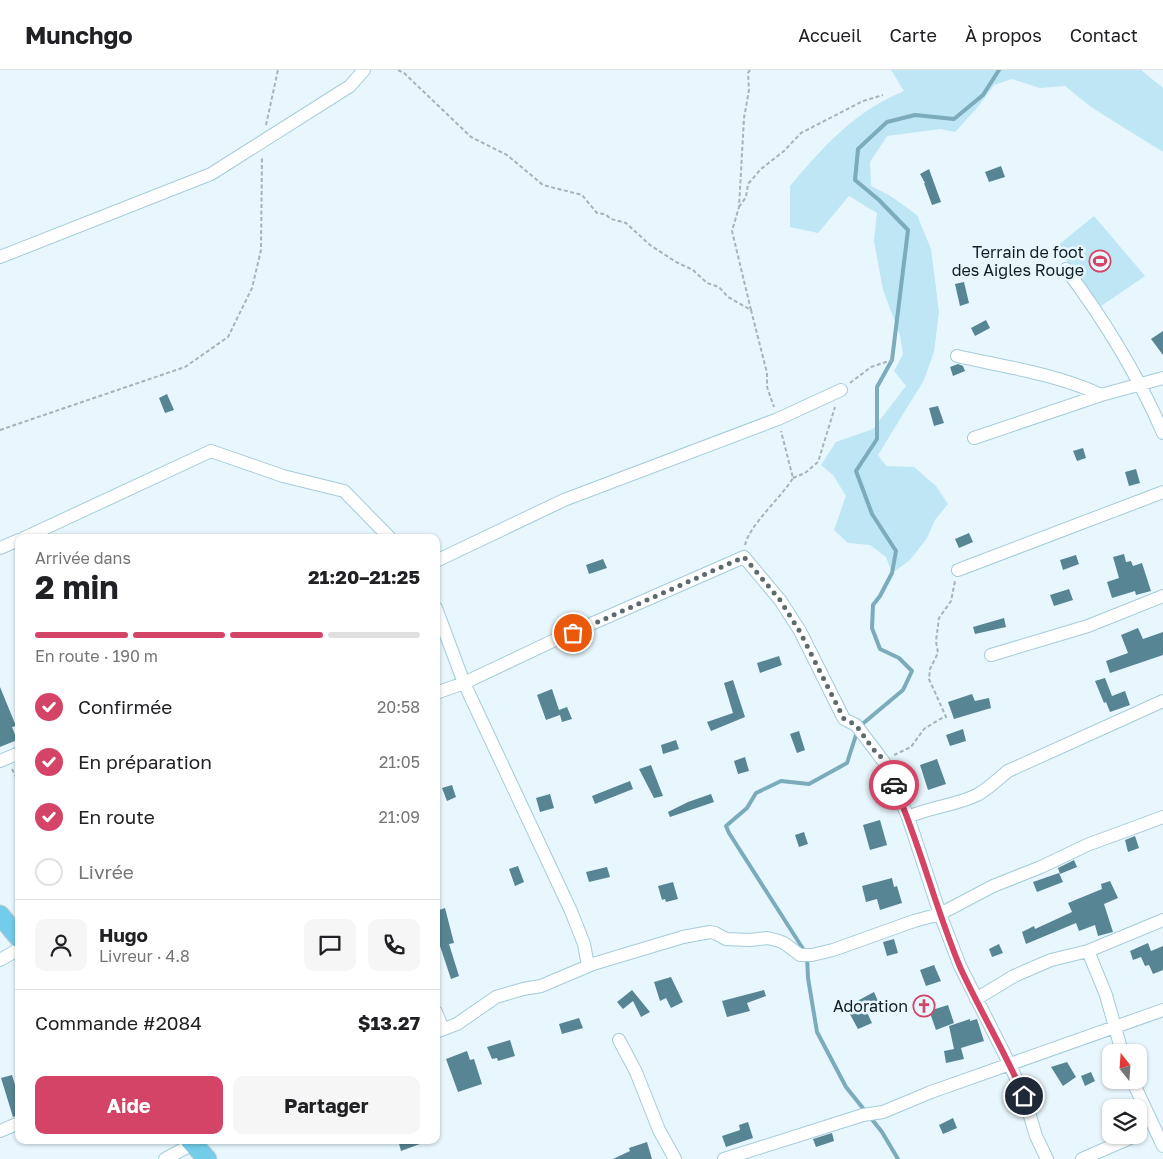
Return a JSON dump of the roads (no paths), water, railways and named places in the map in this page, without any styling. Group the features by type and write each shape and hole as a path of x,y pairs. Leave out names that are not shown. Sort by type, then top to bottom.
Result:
{"highway":[{"path":"0,915 15,934"},
{"path":"196,1144 206,1159"}],"street":[{"path":"0,257 211,174 350,86 364,70"},
{"path":"1066,269 1098,312 1140,383 1163,432"},
{"path":"958,356 1009,367 1087,388 1101,395"},
{"path":"974,438 1101,395 1163,378"},
{"path":"440,559 564,500 778,420 841,390"},
{"path":"33,534 211,451 283,476 344,491 386,534"},
{"path":"958,570 1163,492"},
{"path":"0,548 15,542"},
{"path":"440,692 464,683 560,638 744,557 780,600 795,624 844,719 856,725 882,758 908,817 940,914 960,966 1024,1096 1036,1136 1047,1159"},
{"path":"991,656 1088,626 1163,596"},
{"path":"440,619 464,683 571,911 584,944 588,966"},
{"path":"908,817 976,795 1008,771 1163,701"},
{"path":"3,760 15,755"},
{"path":"440,1031 457,1024 496,997 541,986 588,966 683,937 710,932 726,939 750,940 766,938 784,943 800,954 812,955 833,950 914,920 940,914 993,886 1042,867 1087,845 1163,817"},
{"path":"976,999 1014,976 1051,960 1088,951 1163,920"},
{"path":"0,960 15,942"},
{"path":"1088,951 1106,995 1120,1044"},
{"path":"724,1159 863,1115 883,1112 931,1092 1163,1010"},
{"path":"619,1040 636,1072 659,1130 675,1159"},
{"path":"1137,1089 1159,1126 1163,1146"},
{"path":"0,1132 15,1126"},
{"path":"1147,1131 1159,1126"},
{"path":"165,1159 189,1144"},
{"path":"1082,1159 1117,1144"}],"waterway":[{"path":"860,726 903,690 912,671 899,658 880,649 872,628 873,605 892,573 896,551 872,514 856,471 877,439 877,387 892,360 908,230 879,200 855,180 858,149 887,122 915,115 954,119 983,95 999,70"},
{"path":"857,732 847,763 809,784 781,781 756,793 747,808 726,826 807,955 808,978 817,1032 846,1087 866,1112"},
{"path":"870,1117 882,1132 898,1159"}],"place":[{"name":"Terrain de foot des Aigles Rouge","path":"1100,261"},
{"name":"Adoration","path":"924,1006"}]}
